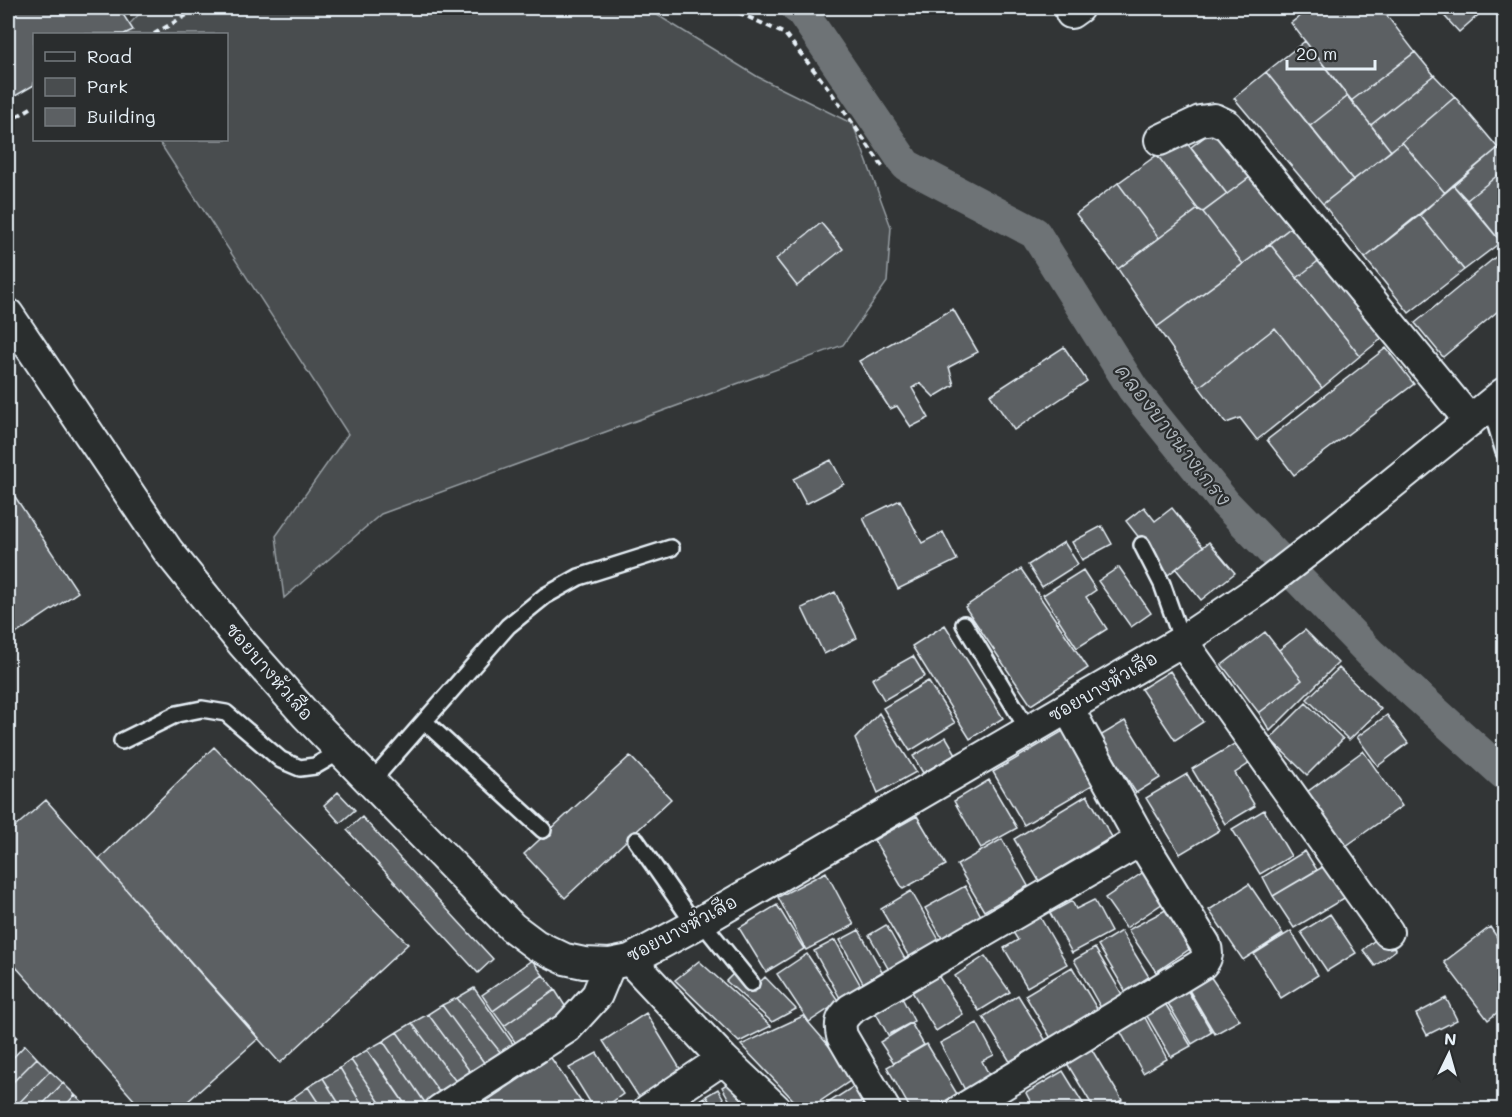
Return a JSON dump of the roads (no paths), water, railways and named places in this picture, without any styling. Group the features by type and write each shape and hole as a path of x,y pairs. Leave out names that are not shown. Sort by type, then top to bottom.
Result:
{"street":[{"path":"1160,140 1200,121 1214,120 1227,124 1488,407"},
{"name":"ซอยบางหัวเสือ","path":"8,314 168,551 243,644 306,715 512,927 536,945 565,959 584,963 620,962 698,923 1182,641 1258,590 1488,407"},
{"path":"1182,641 1388,932"},
{"path":"962,1110 1207,959 1208,951 1205,944 1141,840 1068,708"},
{"path":"885,1110 842,1036 840,1024 842,1016 1141,840"},
{"path":"440,1110 567,1028 597,995 620,962 777,1110"},
{"path":"648,1110 723,1059"}],"lane":[{"path":"1488,407 1503,443"},
{"path":"1142,545 1161,584 1182,641"},
{"path":"371,782 508,626 545,596 579,577 671,548"},
{"path":"964,624 1029,730"},
{"path":"122,741 177,714 202,709 226,713 282,760 300,768 315,766 341,751"},
{"path":"424,722 543,830"},
{"path":"636,840 698,923 752,983"}],"waterway":[{"name":"คลองบางนางเกรง","path":"797,8 800,9 906,165 1035,233 1133,389 1225,503 1372,655 1504,774"}]}
